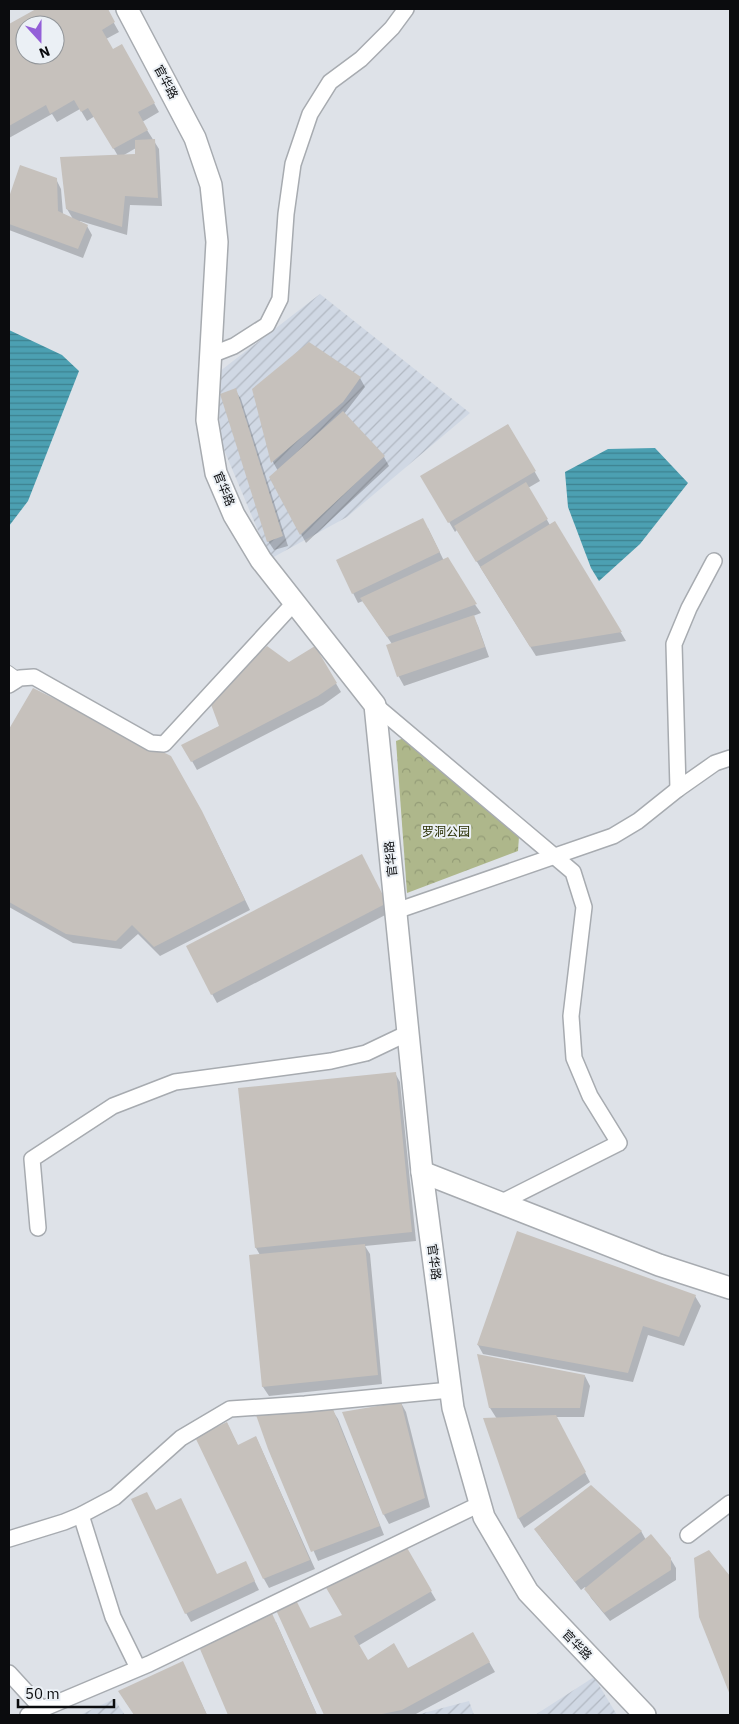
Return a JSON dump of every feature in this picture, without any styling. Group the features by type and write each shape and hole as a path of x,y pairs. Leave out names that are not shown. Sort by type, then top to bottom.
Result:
{"main road":[{"name":"官华路","path":"127,9 195,138 211,185 217,242 207,420 216,473 234,514 261,560 375,705 422,1172 450,1390 453,1408 484,1518 528,1592 645,1715"},
{"path":"422,1172 659,1265 730,1288"}],"street":[{"path":"211,355 234,346 267,325 280,299 286,214 293,164 310,114 330,82 361,59 392,28 406,9"},
{"path":"678,789 674,644 689,608 714,560"},
{"path":"12,678 34,677 150,742 164,744 294,603"},
{"path":"375,705 573,872 584,907 571,1016 574,1058 590,1096 619,1143 500,1203"},
{"path":"396,911 613,836 638,821 678,789 716,763 730,758"},
{"path":"38,1228 32,1159 113,1106 175,1082 340,1059 366,1052 408,1033"},
{"path":"9,1539 82,1515 115,1496 180,1438 230,1408 305,1404 450,1390"},
{"path":"688,1535 730,1503"},
{"path":"28,1715 138,1668 480,1504"},
{"path":"82,1515 113,1617 138,1668"},
{"path":"9,1673 42,1709"}],"shaded area":[{"path":"320,294 470,413 347,517 270,559 222,445 215,375"},
{"path":"594,1677 617,1715 535,1715"},
{"path":"114,1699 125,1715 80,1715"},
{"path":"469,1701 474,1715 416,1715"}],"green space":[{"name":"罗洞公园","path":"404,738 519,836 518,851 407,893 396,741"}],"water":[{"path":"9,330 62,355 79,371 28,501 9,526"},
{"path":"655,448 688,483 640,544 599,581 591,568 568,507 565,472 608,449"}],"building":[{"path":"36,9 108,9 115,22 102,30 113,49 122,44 155,103 138,112 148,130 113,149 88,108 81,112 74,100 50,114 46,105 9,126 9,24 15,21 15,65 65,65 65,15 25,15"},
{"path":"155,139 158,198 125,196 122,227 66,209 60,157 135,154 135,140"},
{"path":"20,165 57,178 58,211 88,225 78,249 9,224 9,197"},
{"path":"309,342 361,377 343,402 271,463 252,389"},
{"path":"236,388 283,536 267,542 220,394"},
{"path":"343,411 385,456 300,535 269,477"},
{"path":"508,424 536,471 448,523 420,476"},
{"path":"526,482 548,519 476,562 454,526"},
{"path":"423,518 440,552 352,594 336,560"},
{"path":"555,521 622,632 530,647 480,567"},
{"path":"448,557 477,604 387,637 360,598"},
{"path":"474,615 485,647 397,677 386,645"},
{"path":"267,646 289,662 315,646 337,683 318,696 191,762 181,745 219,726 209,699"},
{"path":"33,688 171,756 202,811 245,900 154,947 132,925 116,941 66,934 9,902 9,729"},
{"path":"362,854 387,903 211,995 186,946"},
{"path":"396,1072 412,1232 255,1248 238,1088"},
{"path":"517,1231 696,1295 679,1337 643,1326 628,1373 477,1345"},
{"path":"365,1244 378,1375 262,1387 249,1255"},
{"path":"477,1354 585,1375 580,1408 489,1408"},
{"path":"401,1402 425,1498 383,1515 342,1412"},
{"path":"333,1409 380,1526 311,1552 268,1449 256,1415"},
{"path":"556,1415 586,1472 518,1519 483,1418"},
{"path":"227,1422 238,1445 256,1436 310,1560 263,1579 195,1437"},
{"path":"591,1485 642,1531 575,1582 534,1529"},
{"path":"147,1492 156,1510 181,1498 217,1574 246,1561 255,1581 185,1614 131,1499"},
{"path":"651,1534 671,1558 671,1570 604,1613 584,1589"},
{"path":"406,1546 432,1591 354,1636 368,1660 394,1643 408,1668 473,1632 490,1662 402,1710 377,1715 324,1715 276,1610 296,1600 310,1628 342,1615 325,1586"},
{"path":"709,1550 730,1576 730,1695 699,1617 694,1558"},
{"path":"271,1611 317,1715 228,1715 200,1649"},
{"path":"183,1661 207,1715 134,1715 118,1691"}]}
